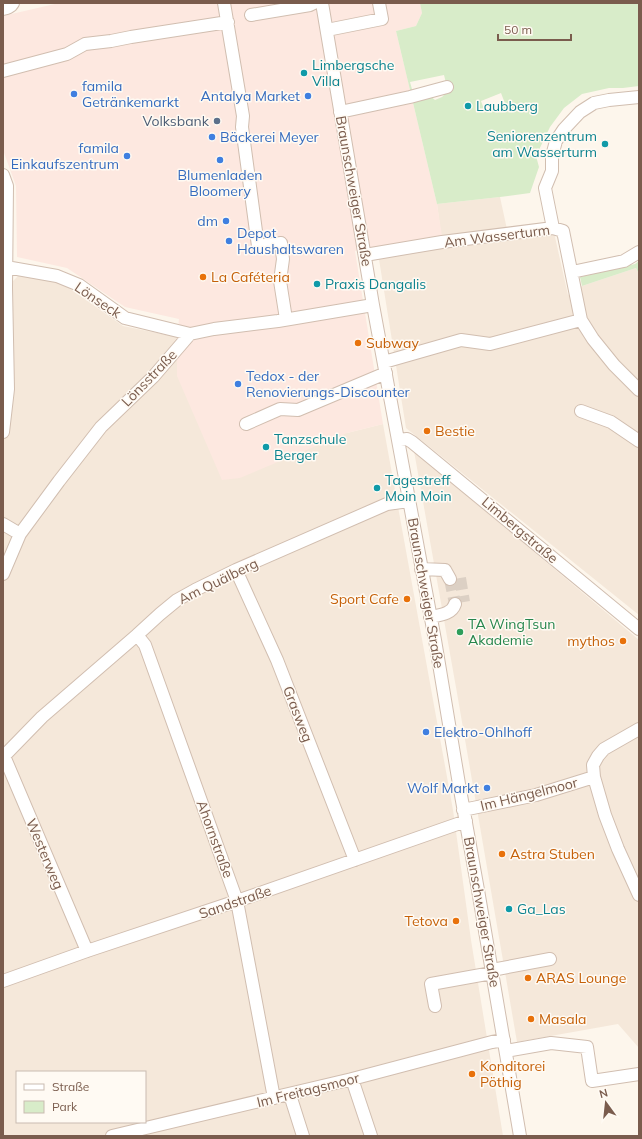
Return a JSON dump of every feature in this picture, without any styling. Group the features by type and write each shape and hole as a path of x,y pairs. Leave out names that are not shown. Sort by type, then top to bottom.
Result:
{"street":[{"path":"3,9 9,8 13,3"},
{"path":"224,3 243,116 242,127 258,246 281,243 283,259 280,282 286,319"},
{"path":"251,15 310,5 314,3"},
{"name":"Braunschweiger Straße","path":"322,3 373,305 421,569 468,813 492,971 520,1136"},
{"path":"327,30 382,19 379,3"},
{"path":"3,71 67,54 85,44 228,22"},
{"path":"340,112 410,97 447,87"},
{"path":"553,228 545,188 552,171 552,156 556,141 564,129 580,112 594,103 639,97"},
{"path":"3,175 7,186 5,389 3,432"},
{"name":"Am Wasserturm","path":"365,255 442,242 553,228 563,231 581,320"},
{"path":"572,272 624,262 639,252"},
{"name":"Lönseck","path":"6,267 57,276 79,285 125,318 190,334"},
{"path":"190,334 373,305"},
{"path":"246,424 280,409 298,410 385,368 461,340 490,344 581,320 593,339 610,360 639,390"},
{"name":"Lönsstraße","path":"3,574 20,534 100,427 153,377 190,334"},
{"path":"581,412 611,422 639,441"},
{"name":"Limbergstraße","path":"398,440 407,439 412,442 639,629"},
{"name":"Am Quälberg","path":"3,755 42,717 177,600 236,570 387,504 409,501"},
{"path":"3,524 20,534"},
{"path":"421,569 451,576"},
{"name":"Grasweg","path":"236,570 277,660 355,860"},
{"path":"430,617 456,606"},
{"name":"Ahornstraße","path":"137,634 146,645 237,902 274,1098"},
{"name":"Im Hängelmoor","path":"639,729 604,749 593,765 594,777 605,815 618,849 639,895"},
{"name":"Westerweg","path":"3,755 86,951"},
{"name":"Im Hängelmoor","path":"468,813 536,795 594,777"},
{"name":"Sandstraße","path":"3,981 86,951 237,902 355,860 468,813"},
{"path":"435,1006 431,984 550,959"},
{"name":"Im Freitagsmoor","path":"112,1136 159,1130 274,1098 492,1042 505,1045 551,1043 586,1047 592,1081 639,1074"},
{"path":"352,1079 371,1136"},
{"path":"290,1094 303,1136"}],"shaded area":[{"path":"59,3 420,3 422,13 416,26 396,31 437,204 442,236 355,251 383,424 347,433 240,478 222,480 177,376 177,337 179,319 125,307 67,268 17,257 16,186 3,150 3,16"},
{"path":"500,197 508,234 553,228 568,295 582,286 636,268 639,274 639,615 406,428 378,253 442,242 437,204"},
{"path":"18,276 62,283 123,326 177,337 177,376 347,433 383,424 453,810 471,940 503,1136 3,1136 3,289 6,288"},
{"path":"414,451 639,640 639,1048 618,1024 517,1042"}],"green space":[{"path":"420,3 639,3 639,86 609,88 582,94 564,108 550,127 536,156 539,167 530,193 437,204 396,31 416,26 422,13","holes":["444,75 448,91 442,97 435,100 430,96 415,100 410,82","501,93 506,106 485,112 481,101"]},
{"path":"639,261 639,274 636,268 582,286 580,277 635,264"}],"tunnel":[{"path":"460,578 464,602"},
{"path":"450,579 455,604"}],"place":[{"name":"Limbergsche Villa","path":"304,73"},
{"name":"famila Getränkemarkt","path":"74,94"},
{"name":"Antalya Market","path":"308,96"},
{"name":"Laubberg","path":"468,106"},
{"name":"Volksbank","path":"217,121"},
{"name":"Bäckerei Meyer","path":"212,137"},
{"name":"Seniorenzentrum am Wasserturm","path":"605,144"},
{"name":"famila Einkaufszentrum","path":"127,156"},
{"name":"Blumenladen Bloomery","path":"220,160"},
{"name":"dm","path":"226,221"},
{"name":"Depot Haushaltswaren","path":"229,241"},
{"name":"La Caféteria","path":"203,277"},
{"name":"Praxis Dangalis","path":"317,284"},
{"name":"Subway","path":"358,343"},
{"name":"Tedox - der Renovierungs-Discounter","path":"238,384"},
{"name":"Bestie","path":"427,431"},
{"name":"Tanzschule Berger","path":"266,447"},
{"name":"Tagestreff Moin Moin","path":"377,488"},
{"name":"Sport Cafe","path":"407,599"},
{"name":"TA WingTsun Akademie","path":"460,632"},
{"name":"mythos","path":"623,641"},
{"name":"Elektro-Ohlhoff","path":"426,732"},
{"name":"Wolf Markt","path":"487,788"},
{"name":"Astra Stuben","path":"502,854"},
{"name":"Ga_Las","path":"509,909"},
{"name":"Tetova","path":"456,921"},
{"name":"ARAS Lounge","path":"528,978"},
{"name":"Masala","path":"531,1019"},
{"name":"Konditorei Pöthig","path":"472,1074"}]}
